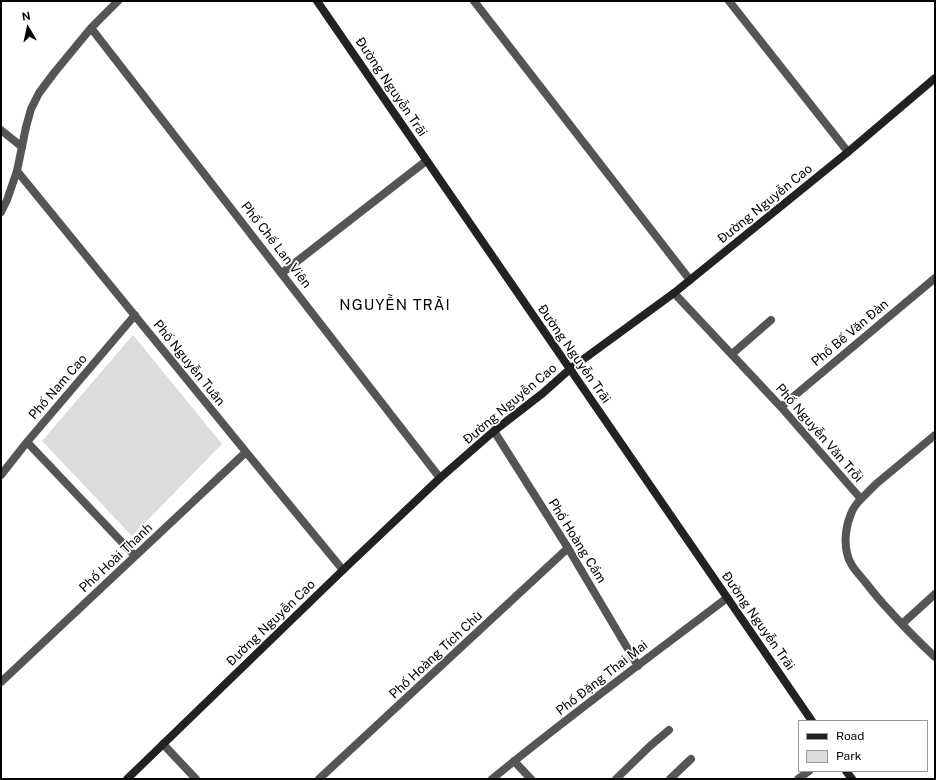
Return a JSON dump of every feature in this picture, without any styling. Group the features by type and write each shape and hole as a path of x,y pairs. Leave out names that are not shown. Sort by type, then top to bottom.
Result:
{"main road":[{"name":"Đường Nguyễn Trãi","path":"317,1 811,720"},
{"name":"Đường Nguyễn Cao","path":"127,779 440,478 494,431 543,393 570,369 674,293 848,152 935,78"}],"street":[{"path":"1,212 7,200 17,171 31,109 39,93 92,28 118,1"},
{"path":"474,1 690,280"},
{"path":"729,1 848,152"},
{"name":"Phố Chế Lan Viên","path":"92,28 440,478"},
{"path":"1,130 22,146"},
{"path":"282,273 426,161"},
{"name":"Phố Nguyễn Tuân","path":"17,171 343,570"},
{"name":"Phố Bế Văn Đàn","path":"781,407 935,278"},
{"name":"Phố Nguyễn Văn Trỗi","path":"674,293 781,407 861,498 850,515 845,537 846,552 849,559 855,569 886,608 935,657"},
{"name":"Phố Nam Cao","path":"1,475 27,442 135,316"},
{"path":"732,354 770,320"},
{"name":"Phố Hoàng Cầm","path":"494,431 568,548 638,666"},
{"path":"861,498 935,435"},
{"path":"27,442 135,556"},
{"name":"Phố Hoài Thanh","path":"1,682 246,452"},
{"name":"Phố Hoàng Tích Chù","path":"319,779 568,548"},
{"path":"902,624 935,594"},
{"name":"Phố Đặng Thai Mai","path":"492,779 727,598"},
{"path":"618,778 650,746 669,730"},
{"path":"163,744 196,779"},
{"path":"670,779 690,759"},
{"path":"514,761 531,779"},
{"path":"798,779 808,772"}],"green space":[{"path":"133,335 222,444 132,536 42,441"}],"district":[{"name":"NGUYỄN TRÃI","path":"395,305"}]}
